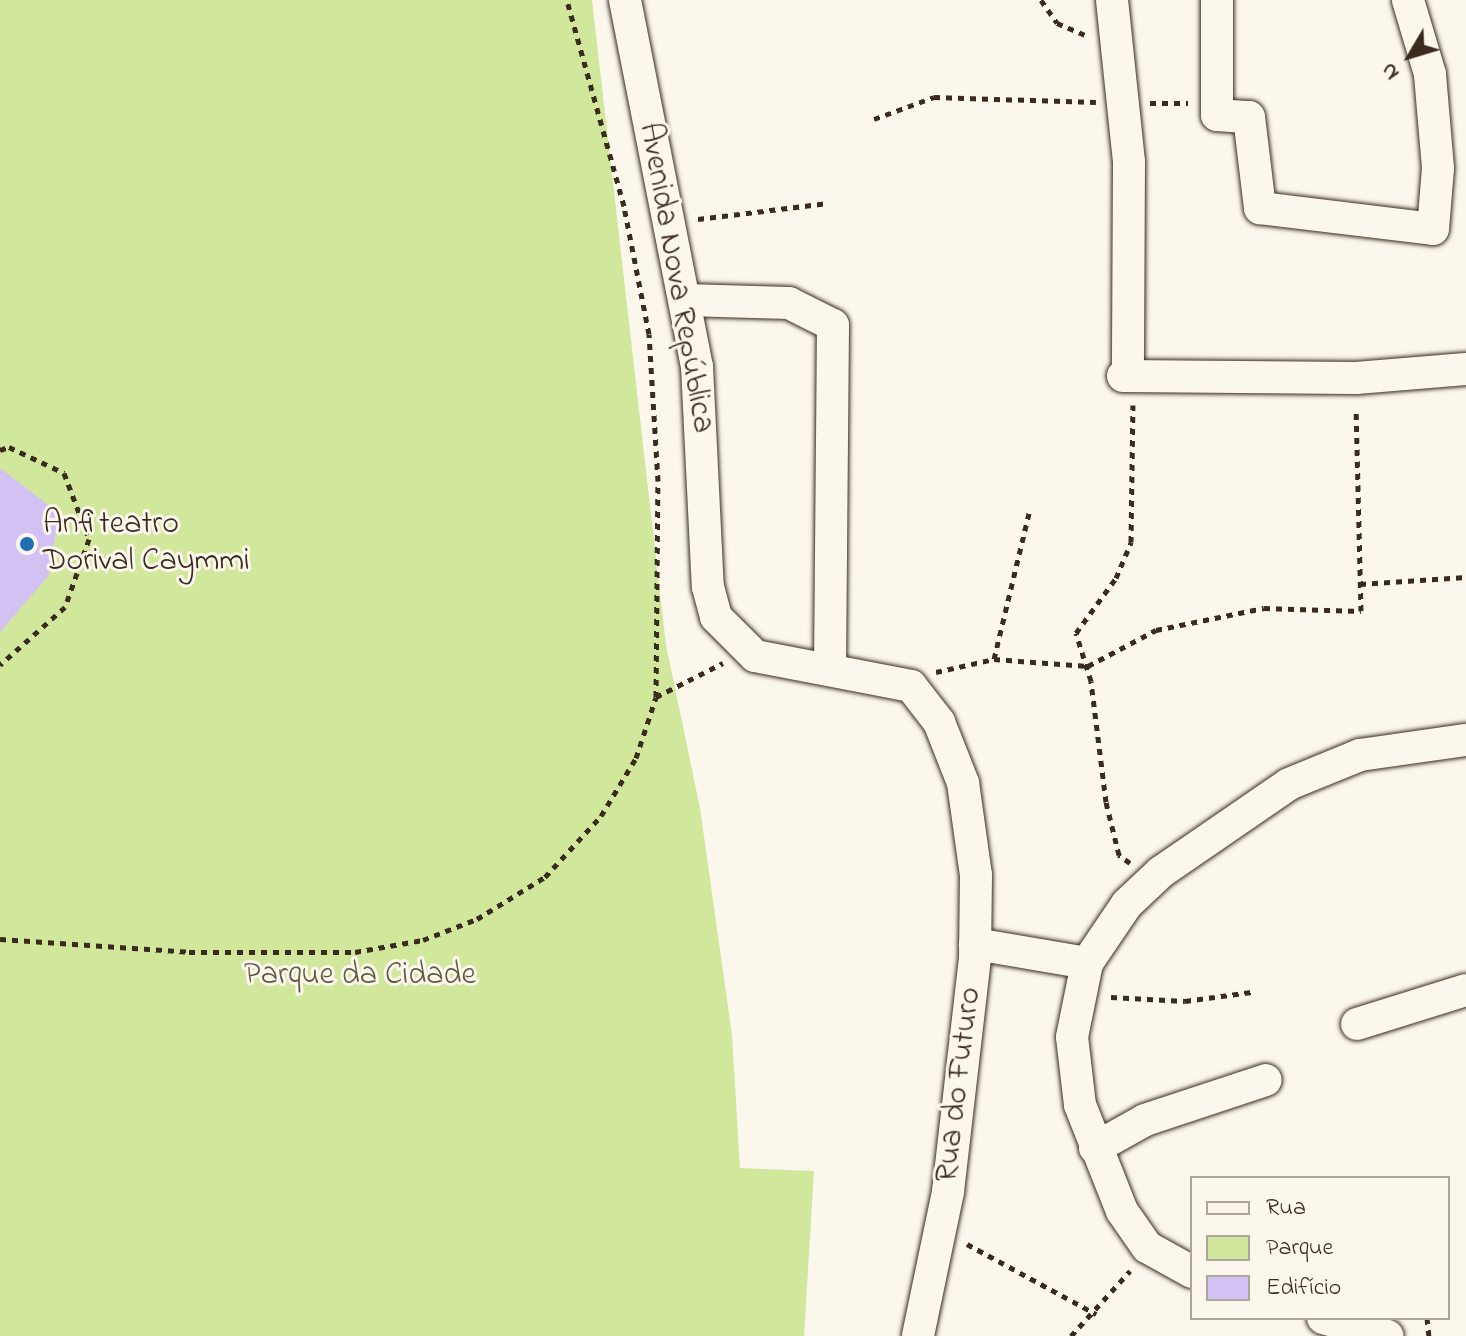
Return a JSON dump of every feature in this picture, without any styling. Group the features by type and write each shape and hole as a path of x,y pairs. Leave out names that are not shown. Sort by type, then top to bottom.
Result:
{"street":[{"name":"Avenida Nova República","path":"625,0 685,300 703,409 708,587 725,633 755,656 911,686"},
{"path":"1112,0 1126,103 1125,376 1356,378 1466,369"},
{"path":"1217,0 1217,115 1249,117 1260,208 1433,229 1438,168 1430,74 1408,0"},
{"path":"685,300 789,303 833,325 830,670"},
{"name":"Rua do Futuro","path":"911,686 951,747 970,831 975,944 940,1237 918,1336"},
{"path":"1190,1271 1147,1247 1095,1148 1073,1068 1083,978 1153,880 1289,784 1327,764 1384,751 1466,740"},
{"path":"975,944 1083,978"},
{"path":"1357,1024 1465,994"},
{"path":"1095,1148 1145,1120 1266,1080"},
{"path":"1330,1320 1388,1336"}],"path":[{"path":"0,939 340,952 423,940 477,919 545,877 601,816 636,758 656,697 658,481 649,334 624,206 567,0"},
{"path":"1041,0 1057,23 1120,48"},
{"path":"874,119 934,97 1217,103"},
{"path":"667,221 828,203"},
{"path":"1125,376 1137,429 1133,529 1116,578 1076,633 1088,666 1094,739 1119,855 1153,880"},
{"path":"911,686 943,667 994,659 1088,666 1156,630 1264,608 1361,611 1356,378"},
{"path":"0,450 9,447 64,473 89,539 65,607 0,665"},
{"path":"994,659 1029,513"},
{"path":"1360,584 1466,577"},
{"path":"656,697 710,666 755,656"},
{"path":"1083,978 1185,1001 1251,992"},
{"path":"940,1237 1004,1260 1096,1314"},
{"path":"1071,1336 1096,1314 1147,1247"}],"green space":[{"name":"Parque da Cidade","path":"0,0 592,0 666,645 700,808 732,1035 740,1168 814,1171 804,1336 0,1336"}],"building":[{"name":"Anfiteatro Dorival Caymmi","path":"0,468 59,513 49,575 0,632"}],"place":[{"name":"Anfiteatro Dorival Caymmi","path":"27,544"}]}
